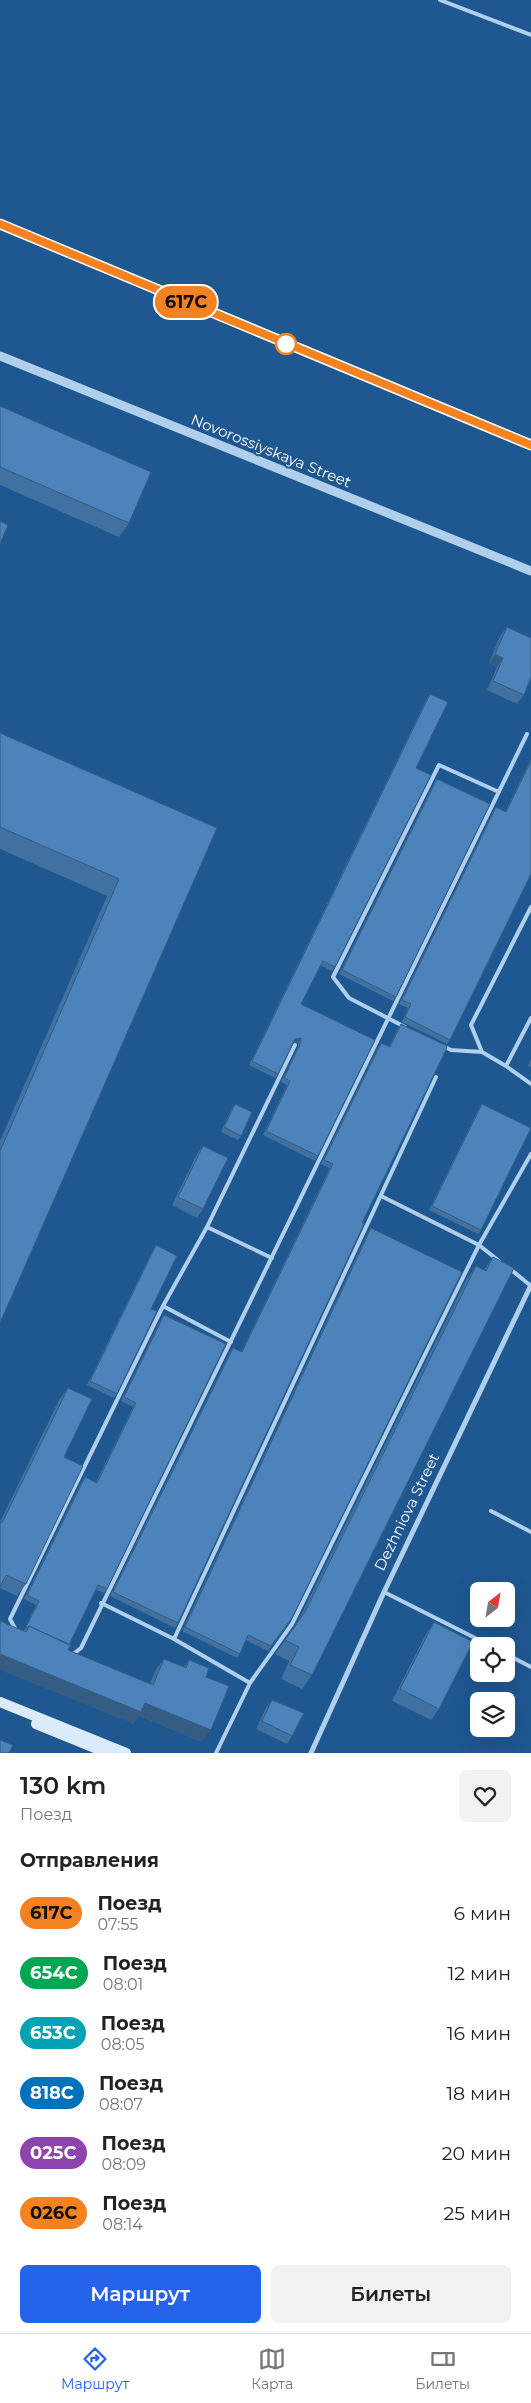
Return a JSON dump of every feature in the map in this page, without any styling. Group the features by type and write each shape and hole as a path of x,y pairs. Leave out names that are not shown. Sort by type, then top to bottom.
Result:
{"main road":[{"path":"0,1702 103,1750"},
{"path":"0,1709 103,1750 126,1753"}],"street":[{"name":"Novorossiyskaya Street","path":"0,356 531,571"},
{"name":"Dezhniova Street","path":"311,1753 384,1592 531,1286"}],"lane":[{"path":"440,0 531,35"},
{"path":"70,1657 81,1648 101,1603 231,1342 527,734"},
{"path":"412,1030 349,998 333,977 439,765 499,792"},
{"path":"482,1052 472,1025 531,907"},
{"path":"506,1066 531,1018"},
{"path":"436,1042 452,1050 482,1052 531,1084"},
{"path":"18,1633 10,1619 163,1306 207,1227 295,1045"},
{"path":"174,1639 436,1078"},
{"path":"216,1753 250,1683 292,1624 479,1245 531,1154"},
{"path":"381,1196 479,1245 531,1286"},
{"path":"207,1227 272,1258"},
{"path":"163,1306 231,1342"},
{"path":"491,1511 531,1532"},
{"path":"384,1592 473,1637"},
{"path":"101,1603 174,1639 250,1683"},
{"path":"515,1659 531,1667"}],"building":[{"path":"0,406 151,472 129,523 0,467"},
{"path":"0,521 8,525 0,544"},
{"path":"507,627 531,638 531,677 524,695 493,681 503,658 495,654"},
{"path":"430,694 448,702 416,768 431,775 335,967 323,961 301,1004 375,1040 318,1156 266,1131 290,1081 284,1078 301,1042 301,1038 295,1039 278,1074 252,1061"},
{"path":"0,733 217,828 0,1323 0,1151 119,879 0,827"},
{"path":"531,761 531,874 450,1040 405,1017 411,1004 402,1000 496,807 506,812"},
{"path":"437,779 490,804 396,997 342,970"},
{"path":"401,1024 447,1046 446,1050 362,1223 364,1224 178,1623 113,1592 233,1348 242,1352 333,1164 324,1160 381,1043 390,1047"},
{"path":"235,1104 252,1112 241,1136 224,1127"},
{"path":"482,1104 531,1128 481,1230 432,1206"},
{"path":"203,1146 228,1158 203,1209 178,1197"},
{"path":"371,1228 462,1272 292,1618 271,1646 248,1635 240,1654 185,1627"},
{"path":"156,1245 177,1256 151,1309 157,1311 117,1394 90,1381"},
{"path":"493,1257 514,1268 312,1675 290,1665 299,1647 285,1640 305,1612 476,1266 486,1271"},
{"path":"164,1315 226,1344 107,1589 98,1585 69,1645 29,1626 28,1628 26,1627 39,1601 27,1595 85,1477 97,1483 136,1403 124,1397"},
{"path":"68,1388 92,1399 64,1457 83,1466 26,1584 6,1575 0,1587 0,1522 2,1523"},
{"path":"0,1621 26,1632 29,1626 71,1645 68,1650 153,1685 164,1659 186,1668 189,1660 209,1668 206,1677 229,1686 211,1730 145,1703 141,1712 0,1654"},
{"path":"434,1622 470,1640 470,1648 439,1709 400,1689"},
{"path":"272,1700 304,1713 292,1736 262,1721"},
{"path":"0,1740 13,1745 9,1753 0,1753"}],"railway":[{"path":"0,224 531,445"}],"train":[{"name":"617C","path":"0,224 531,445"}]}
